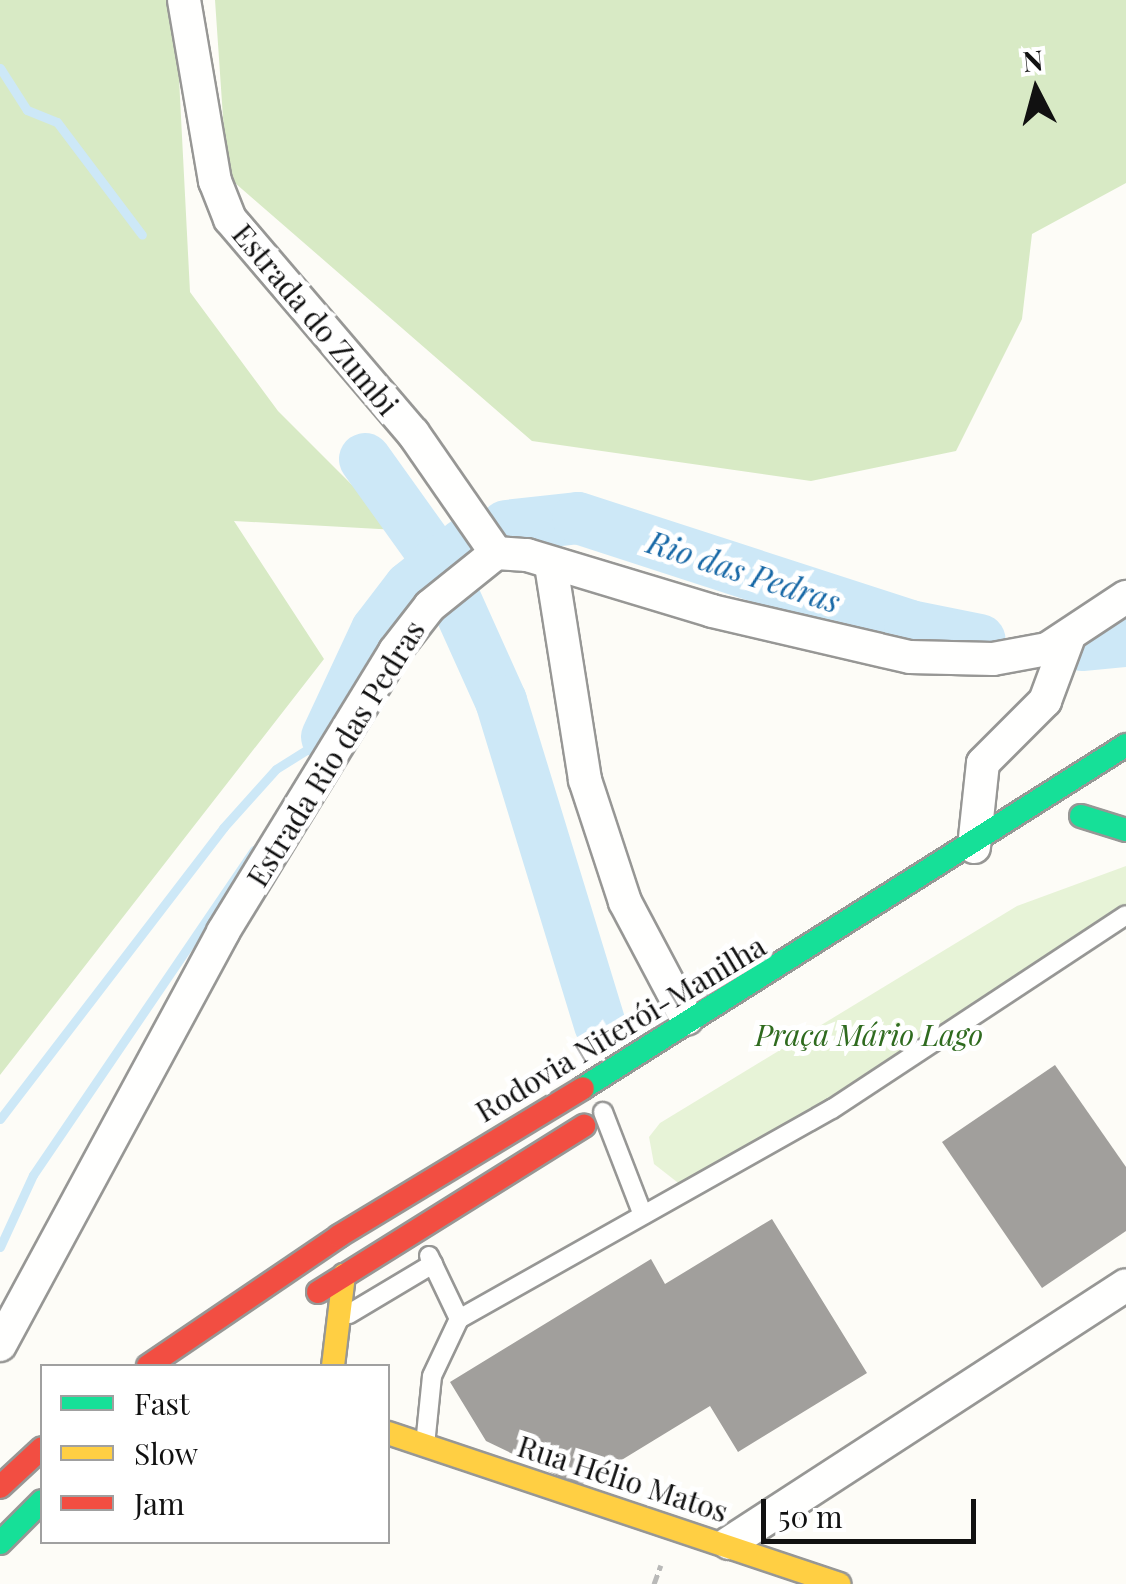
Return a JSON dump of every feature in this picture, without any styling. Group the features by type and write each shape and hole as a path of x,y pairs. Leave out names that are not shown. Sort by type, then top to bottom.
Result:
{"main road":[{"name":"Rodovia Niterói-Manilha","path":"151,1364 325,1245 687,1019 974,847 1126,745"},
{"path":"1111,798 1072,821 1126,830"},
{"path":"298,1306 418,1234 612,1107"},
{"path":"332,1364 344,1275"},
{"name":"Rua Hélio Matos","path":"390,1434 730,1543 839,1584"},
{"path":"0,1487 40,1450"},
{"path":"0,1543 40,1503"},
{"path":"17,1526 40,1512"}],"street":[{"name":"Estrada do Zumbi","path":"184,0 214,181 230,219 413,434 496,553"},
{"path":"496,553 910,657 993,659 1068,639 1126,598"},
{"name":"Estrada Rio das Pedras","path":"0,1345 223,932 430,606 496,553"},
{"path":"551,565 585,780 624,902 687,1019"},
{"path":"974,847 983,763 1045,701 1068,639"},
{"path":"730,1543 1126,1285"}],"lane":[{"path":"424,1445 432,1376 459,1319 832,1109 1126,916"},
{"path":"612,1107 643,1215"},
{"path":"418,1234 459,1319"},
{"path":"336,1322 433,1264"}],"green space":[{"path":"0,0 175,0 190,292 278,411 397,530 234,521 324,659 0,1075"},
{"path":"215,0 1126,0 1126,183 1032,234 1022,319 956,451 811,481 532,441 227,176"},
{"name":"Praça Mário Lago","path":"1126,866 1126,910 897,1058 686,1189 654,1164 649,1137 660,1123 1017,906"}],"building":[{"path":"1055,1065 1126,1167 1126,1231 1042,1288 942,1142"},
{"path":"772,1219 867,1373 738,1452 710,1406 579,1486 486,1441 450,1382 651,1259 665,1284"}],"waterway":[{"name":"Rio das Pedras","path":"0,68 27,110 57,122 142,235"},
{"path":"365,459 438,561 501,701 600,1025"},
{"name":"Rio das Pedras","path":"506,526 578,518 910,626 980,640"},
{"name":"Rio das Pedras","path":"327,737 377,630 410,587 464,544"},
{"name":"Rio das Pedras","path":"1082,645 1126,641"},
{"path":"0,1119 223,828 276,769 327,737"},
{"path":"0,1247 33,1175 254,850"}],"traffic: fast":[{"path":"583,1088 1126,745"},
{"path":"1081,816 1126,830"},
{"path":"0,1543 40,1503"}],"traffic: slow":[{"path":"333,1364 344,1275"},
{"path":"390,1434 839,1584"}],"traffic: jam":[{"path":"151,1364 339,1236 583,1088"},
{"path":"318,1292 584,1126"},
{"path":"0,1487 40,1450"}]}
